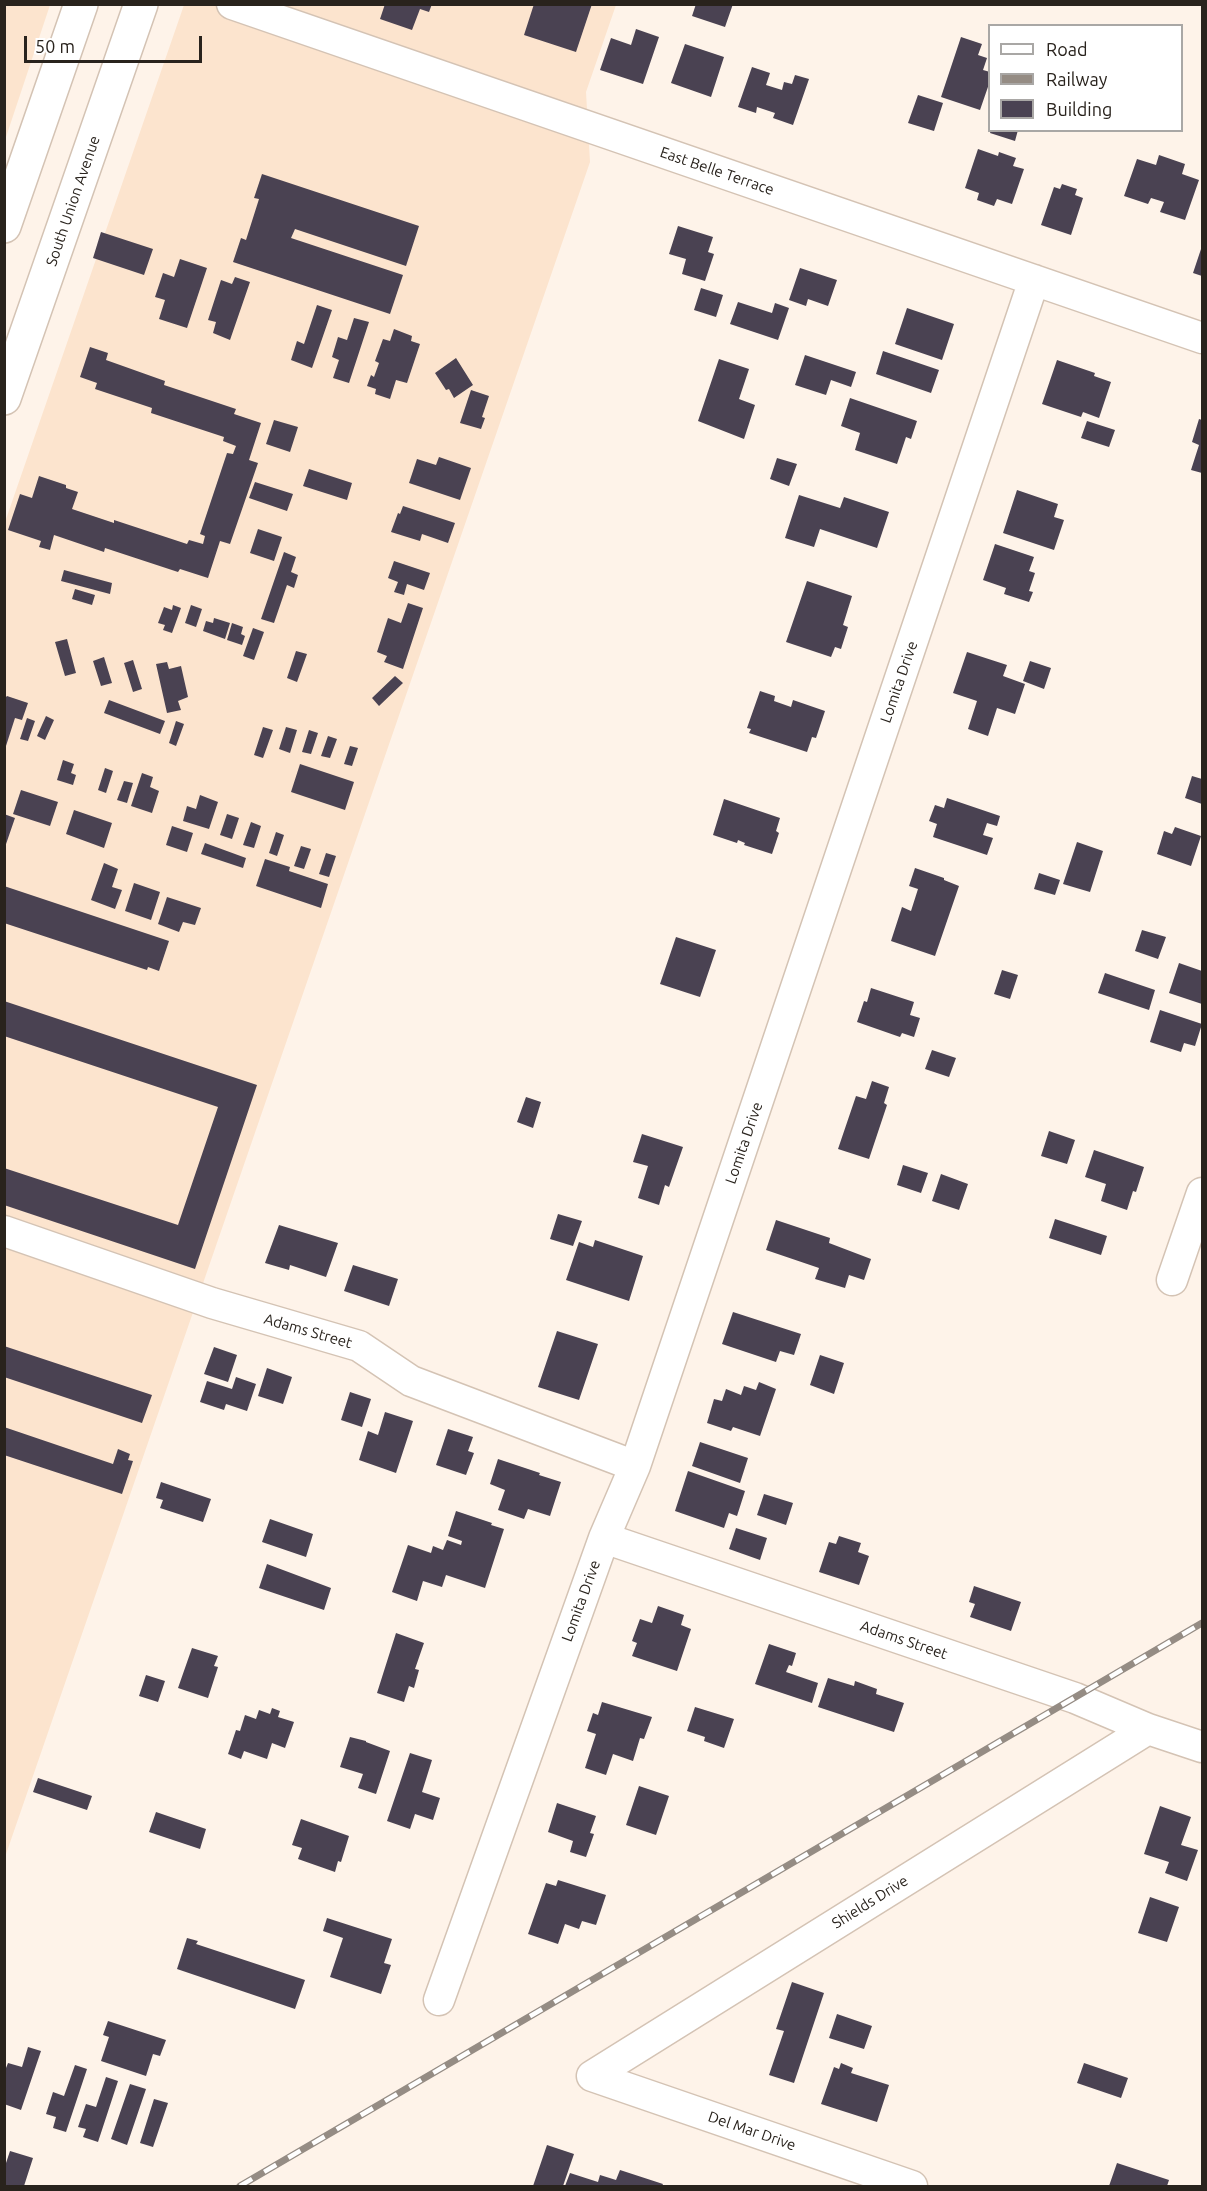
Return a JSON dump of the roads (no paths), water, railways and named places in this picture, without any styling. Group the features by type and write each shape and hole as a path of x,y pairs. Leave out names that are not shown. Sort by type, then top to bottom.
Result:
{"main road":[{"path":"4,226 81,4"},
{"name":"South Union Avenue","path":"4,398 141,4"}],"street":[{"name":"East Belle Terrace","path":"232,4 1203,338"},
{"name":"Lomita Drive","path":"439,2000 604,1538 635,1466 1034,280"},
{"path":"1172,1281 1203,1193"},
{"name":"Adams Street","path":"4,1231 212,1303 359,1346 411,1381 635,1466"},
{"name":"Adams Street","path":"604,1538 1075,1698 1148,1729 1203,1747"},
{"name":"Shields Drive","path":"592,2076 1148,1729"},
{"name":"Del Mar Drive","path":"592,2076 912,2187"}],"railway":[{"path":"240,2186 1202,1623"}]}
